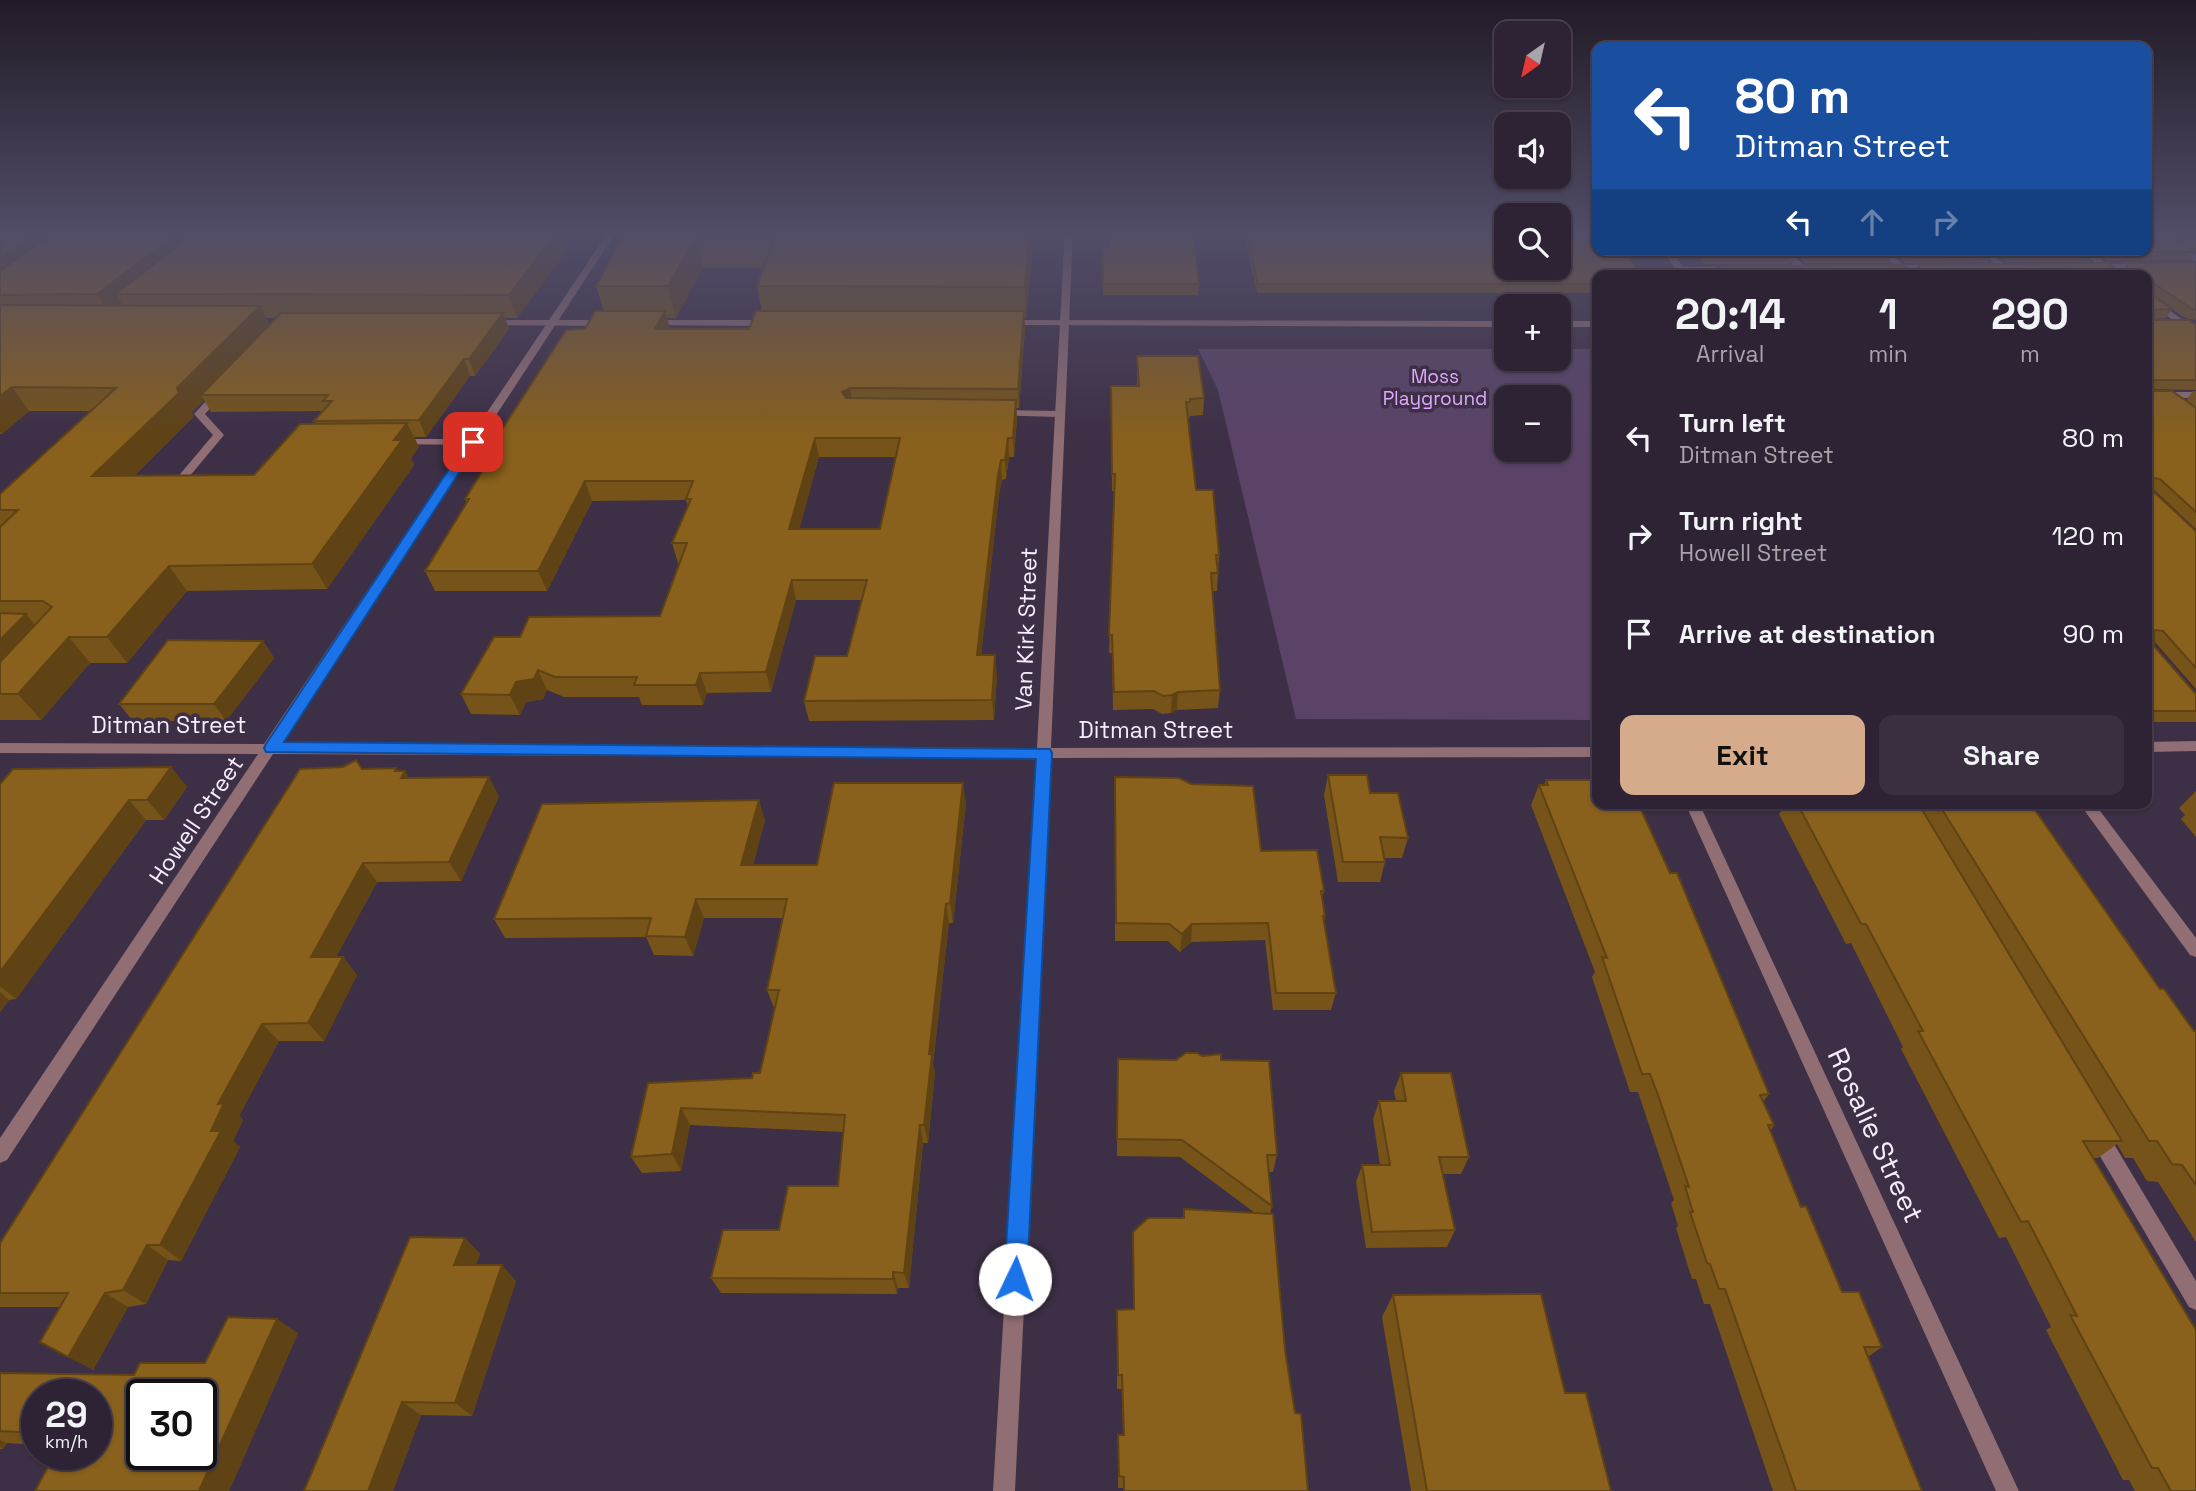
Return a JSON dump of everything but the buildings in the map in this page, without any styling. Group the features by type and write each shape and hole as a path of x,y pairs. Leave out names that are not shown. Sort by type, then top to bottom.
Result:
{"street":[{"name":"Howell Street","path":"0,1154 272,748 566,301"},
{"name":"Van Kirk Street","path":"1004,1491 1065,301"},
{"path":"2152,302 2196,333"},
{"path":"478,323 617,323"},
{"path":"644,323 782,323"},
{"path":"1001,323 1494,324"},
{"path":"1571,324 1592,324"},
{"path":"2159,324 2196,324"},
{"path":"180,481 219,435 199,414 228,383"},
{"path":"2169,395 2187,411"},
{"path":"2152,396 2196,395"},
{"path":"984,413 1058,414"},
{"path":"381,443 473,442"},
{"path":"2152,747 2196,746"},
{"name":"Ditman Street","path":"0,748 1044,753 1592,752"},
{"name":"Rosalie Street","path":"1695,809 2008,1491"},
{"path":"2090,809 2196,950"},
{"path":"2090,1122 2196,1300"}],"green space":[{"name":"Moss Playground","path":"1198,349 1494,349 1494,371 1571,371 1571,349 1592,349 1592,720 1296,719 1218,390"}],"route":[{"path":"473,442 272,748 1044,753 1015,1279"}]}
